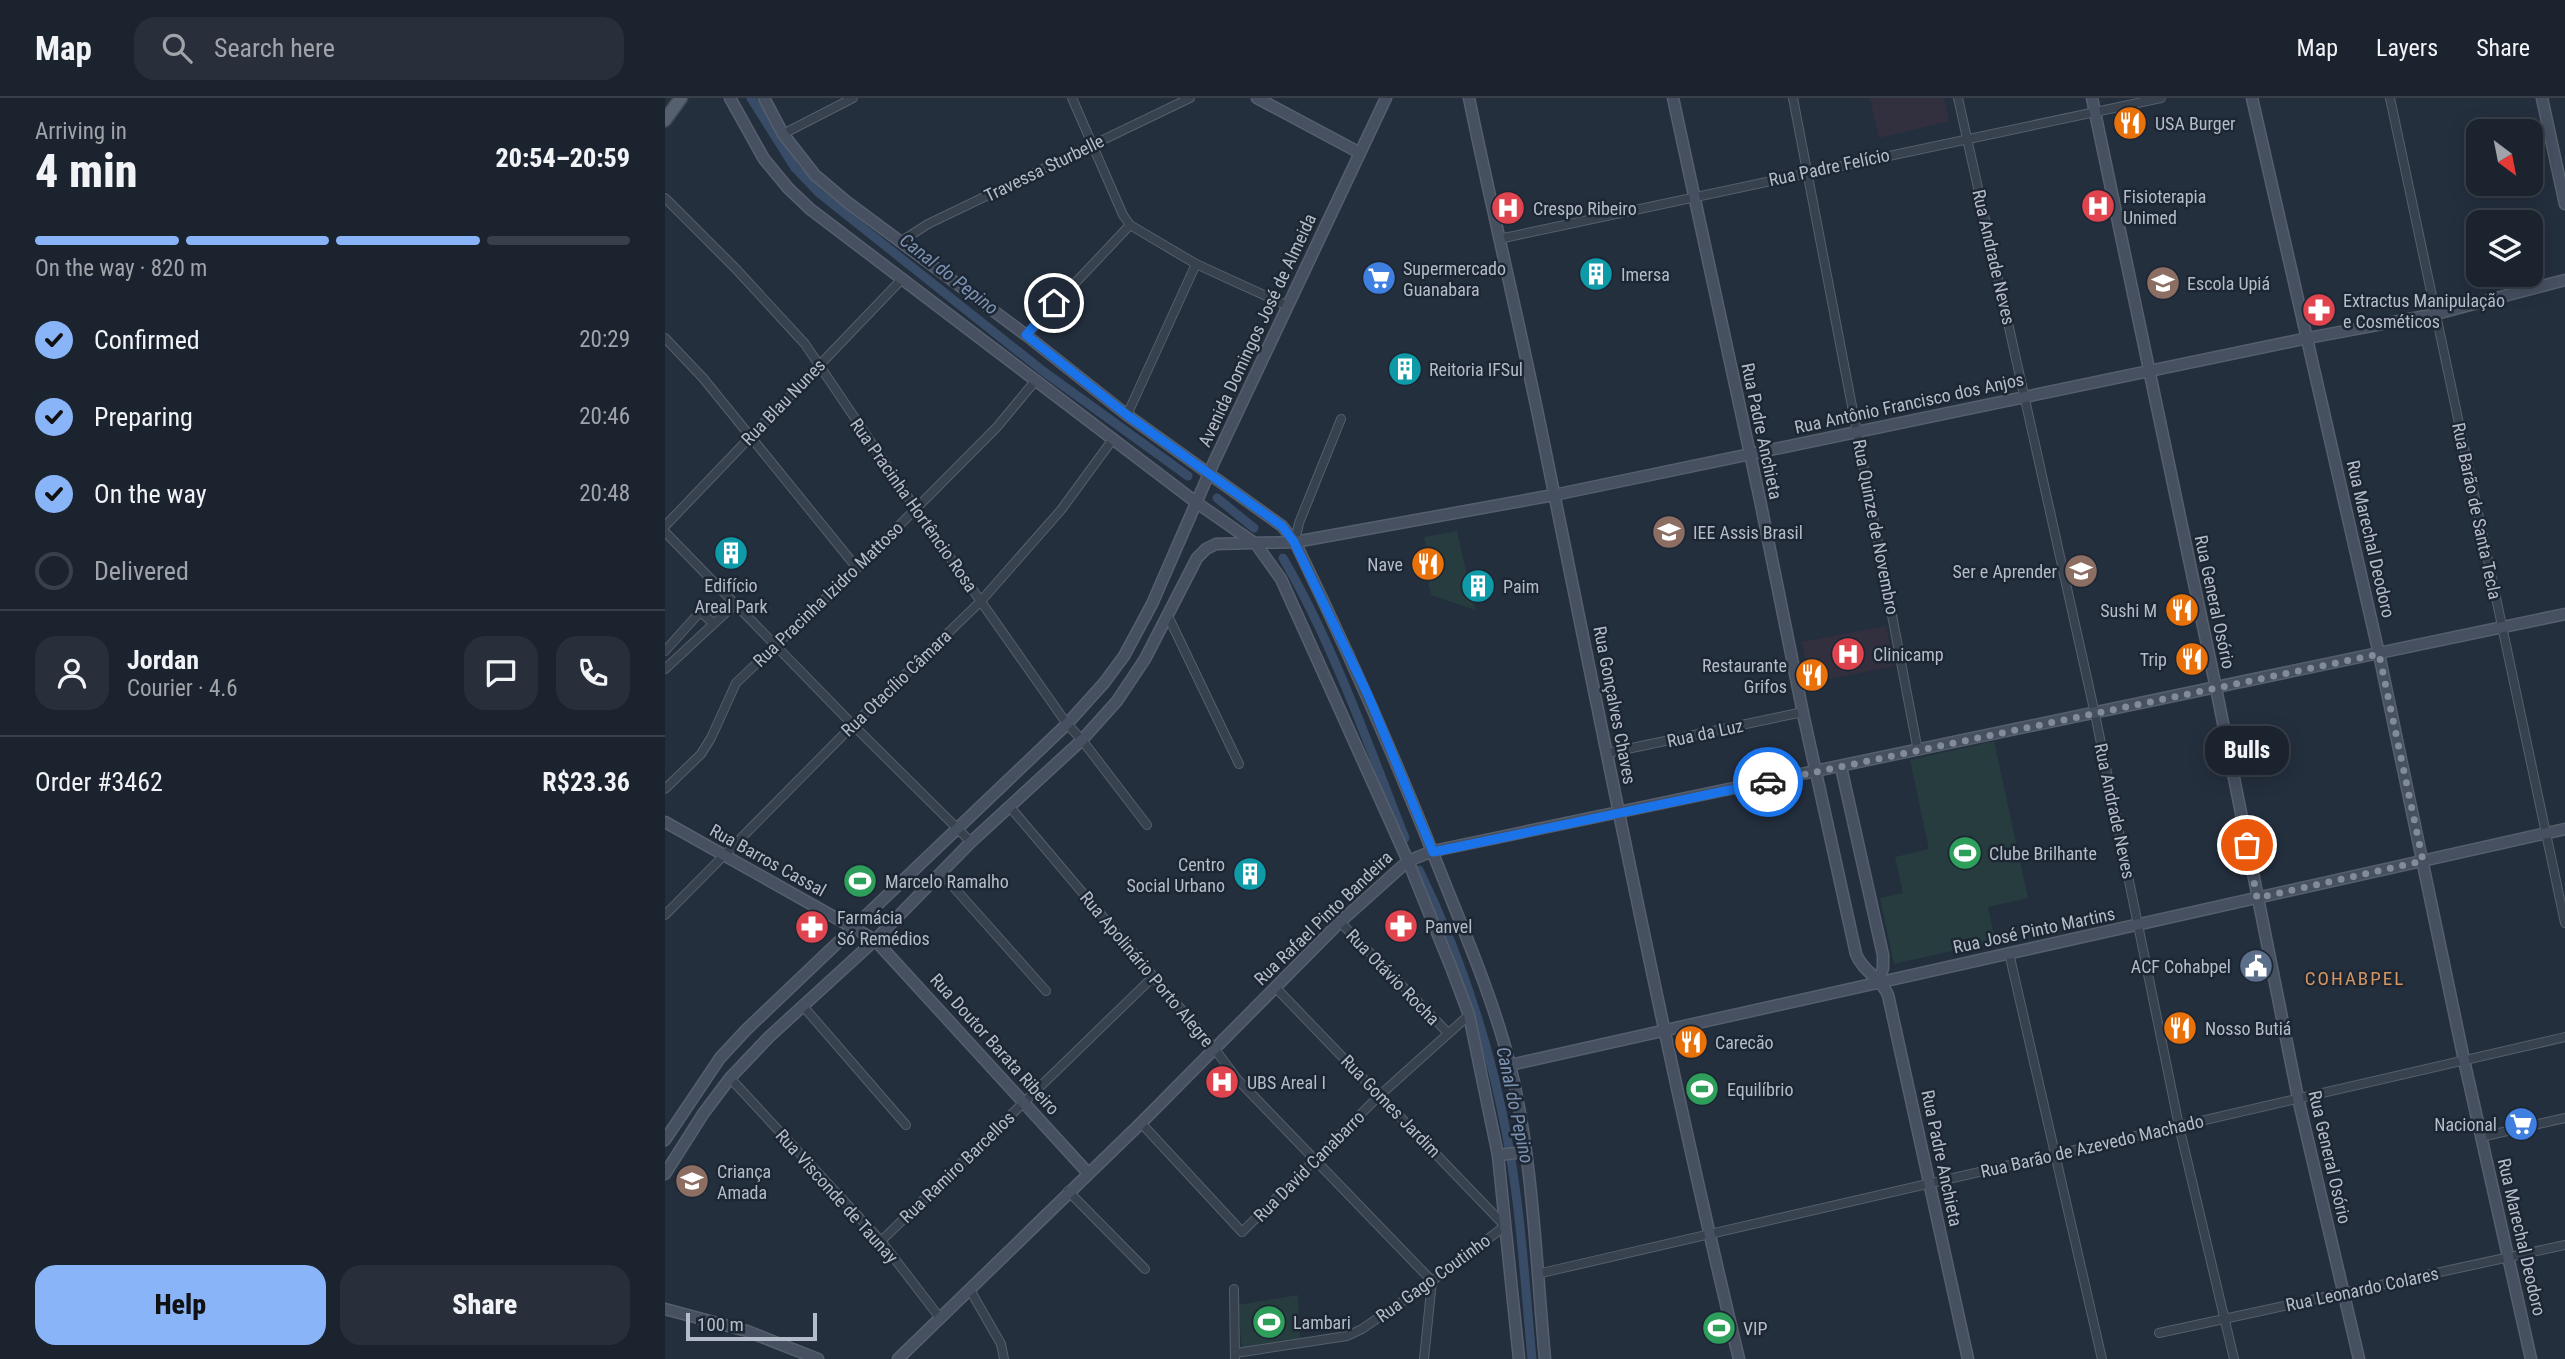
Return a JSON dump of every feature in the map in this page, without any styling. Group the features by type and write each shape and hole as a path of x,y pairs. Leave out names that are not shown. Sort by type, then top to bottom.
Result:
{"main road":[{"path":"665,120 681,98"}],"street":[{"path":"730,98 764,159 810,209 1197,503 1256,544 1272,565 1408,861 1469,1015 1501,1154 1505,1226 1519,1359"},
{"path":"764,98 783,134 815,175 846,202 1026,335 1127,415 1282,526 1294,542 1368,695 1433,852 1479,968 1510,1065 1537,1274 1545,1359"},
{"path":"783,134 853,98"},
{"path":"1072,98 1129,225 1196,264 1288,306"},
{"name":"Travessa Sturbelle","path":"900,242 928,223 1190,98"},
{"path":"1257,98 1360,153"},
{"name":"Avenida Domingos José de Almeida","path":"665,1140 720,1058 1067,723 1104,683 1124,656 1152,604 1209,472 1386,98"},
{"name":"Rua Gonçalves Chaves","path":"1469,98 1608,753 1618,813 1709,1234 1739,1359"},
{"name":"Rua Padre Anchieta","path":"1673,98 1803,712 1859,961"},
{"name":"Rua Quinze de Novembro","path":"1793,98 1918,751"},
{"name":"Rua Andrade Neves","path":"1958,98 2095,714 2179,1126 2234,1359"},
{"name":"Rua General Osório","path":"2092,98 2216,688 2298,1098 2359,1359"},
{"name":"Rua Padre Felício","path":"1499,239 2161,98"},
{"name":"Rua Marechal Deodoro","path":"2252,98 2379,654 2464,1060 2531,1359"},
{"name":"Rua Barão de Santa Tecla","path":"2390,98 2565,923"},
{"path":"2542,98 2565,204"},
{"name":"Rua Pracinha Hortêncio Rosa","path":"665,198 795,331 1067,723 1147,825"},
{"path":"1026,335 1129,225"},
{"path":"1127,415 1196,264"},
{"name":"Rua Blau Nunes","path":"665,526 902,279"},
{"name":"Rua Antônio Francisco dos Anjos","path":"1256,544 1294,542 1554,495 2025,396 2436,314 2565,280"},
{"path":"665,338 751,435 857,568"},
{"name":"Rua Pracinha Izidro Mattoso","path":"665,789 701,754 736,682 916,509 997,427 1036,380"},
{"path":"1294,542 1299,523 1341,419"},
{"name":"Rua Otacílio Câmara","path":"665,915 853,725 981,601 1061,510 1113,439"},
{"path":"665,532 971,842"},
{"path":"665,1174 703,1114 730,1078 802,1006 875,940 971,842 1082,740 1117,701 1145,659 1197,558 1216,544 1256,544"},
{"path":"665,669 735,604"},
{"path":"665,652 699,612 713,623"},
{"path":"1167,614 1239,764"},
{"name":"Rua Rafael Pinto Bandeira","path":"898,1359 1141,1123 1340,922 1408,861 1433,852 2565,614"},
{"name":"Rua da Luz","path":"1608,753 1803,712"},
{"path":"1841,767 1883,955 1879,981 1868,973 1859,961"},
{"name":"Rua Apolinário Porto Alegre","path":"1010,807 1214,1048 1237,1079 1432,1281"},
{"name":"Rua Barros Cassal","path":"665,822 875,940"},
{"name":"Rua José Pinto Martins","path":"1510,1065 2565,829"},
{"path":"941,873 1046,991"},
{"name":"Rua Otávio Rocha","path":"1340,922 1447,1032"},
{"name":"Rua Doutor Barata Ribeiro","path":"875,940 1088,1173"},
{"path":"2009,953 2102,1359"},
{"path":"1859,961 1870,965 1883,955"},
{"name":"Rua Ramiro Barcellos","path":"881,1241 1153,977"},
{"name":"Rua Padre Anchieta","path":"1879,981 1888,995 1968,1359"},
{"name":"Rua Gomes Jardim","path":"1276,988 1505,1226"},
{"path":"802,1006 907,1125"},
{"name":"Rua David Canabarro","path":"1141,1123 1242,1232 1380,1096 1447,1032 1469,1015"},
{"name":"Rua Barão de Azevedo Machado","path":"1537,1274 2565,1038"},
{"name":"Rua Visconde de Taunay","path":"730,1078 881,1241 940,1318"},
{"path":"2481,1137 2565,1118"},
{"path":"1501,1154 1522,1152"},
{"path":"1068,1191 1145,1269"},
{"name":"Rua Gago Coutinho","path":"1234,1289 1236,1356 1347,1336 1362,1329 1432,1281 1505,1226"},
{"name":"Rua Leonardo Colares","path":"2159,1333 2565,1245"},
{"path":"1424,1359 1432,1281"},
{"path":"970,1290 1001,1344 1004,1359"},
{"path":"665,1309 747,1331 818,1359"}],"shaded area":[{"path":"1870,98 1944,98 1949,121 1879,138"},
{"name":"Clinicamp","path":"1886,626 1894,666 1810,683 1802,642"}],"green space":[{"path":"1457,531 1475,610 1431,595 1427,576 1433,575 1431,568 1441,565 1437,551 1427,552 1424,537"},
{"name":"Clube Brilhante","path":"1994,741 2028,898 1988,907 1995,941 1894,964 1880,898 1903,893 1895,857 1929,849 1910,760"},
{"name":"Lambari","path":"1298,1295 1300,1339 1242,1349 1238,1305"}],"waterway":[{"name":"Canal do Pepino","path":"751,98 795,168 819,193 1043,371 1188,476"},
{"name":"Canal do Pepino","path":"1217,498 1254,528"},
{"name":"Canal do Pepino","path":"1283,558 1334,660 1405,838"},
{"name":"Canal do Pepino","path":"1419,870 1448,934 1472,1000 1492,1068 1516,1192 1532,1359"}],"way so far":[{"path":"1768,782 2379,654 2423,861 2257,898 2247,845"}],"place":[{"name":"USA Burger","path":"2130,123"},
{"name":"Fisioterapia Unimed","path":"2098,206"},
{"name":"Crespo Ribeiro","path":"1508,208"},
{"name":"Imersa","path":"1596,274"},
{"name":"Supermercado Guanabara","path":"1379,278"},
{"name":"Escola Upiá","path":"2163,283"},
{"name":"Extractus Manipulação e Cosméticos","path":"2319,310"},
{"name":"Reitoria IFSul","path":"1405,369"},
{"name":"IEE Assis Brasil","path":"1669,532"},
{"name":"Edifício Areal Park","path":"731,553"},
{"name":"Nave","path":"1428,564"},
{"name":"Ser e Aprender","path":"2081,571"},
{"name":"Paim","path":"1478,586"},
{"name":"Sushi M","path":"2182,610"},
{"name":"Clinicamp","path":"1848,654"},
{"name":"Trip","path":"2192,659"},
{"name":"Restaurante Grifos","path":"1812,675"},
{"name":"Bulls","path":"2247,845"},
{"name":"Clube Brilhante","path":"1965,853"},
{"name":"Centro Social Urbano","path":"1250,874"},
{"name":"Marcelo Ramalho","path":"860,881"},
{"name":"Panvel","path":"1401,926"},
{"name":"Farmácia Só Remédios","path":"812,927"},
{"name":"ACF Cohabpel","path":"2256,966"},
{"name":"Nosso Butiá","path":"2180,1028"},
{"name":"Carecão","path":"1691,1042"},
{"name":"UBS Areal I","path":"1222,1082"},
{"name":"Equilíbrio","path":"1702,1089"},
{"name":"Nacional","path":"2521,1124"},
{"name":"Criança Amada","path":"692,1181"},
{"name":"Lambari","path":"1269,1322"},
{"name":"VIP","path":"1719,1328"}],"district":[{"name":"COHABPEL","path":"2355,978"}],"route":[{"path":"1054,303 1026,335 1127,415 1282,526 1294,542 1368,695 1433,852 1768,782"}]}
